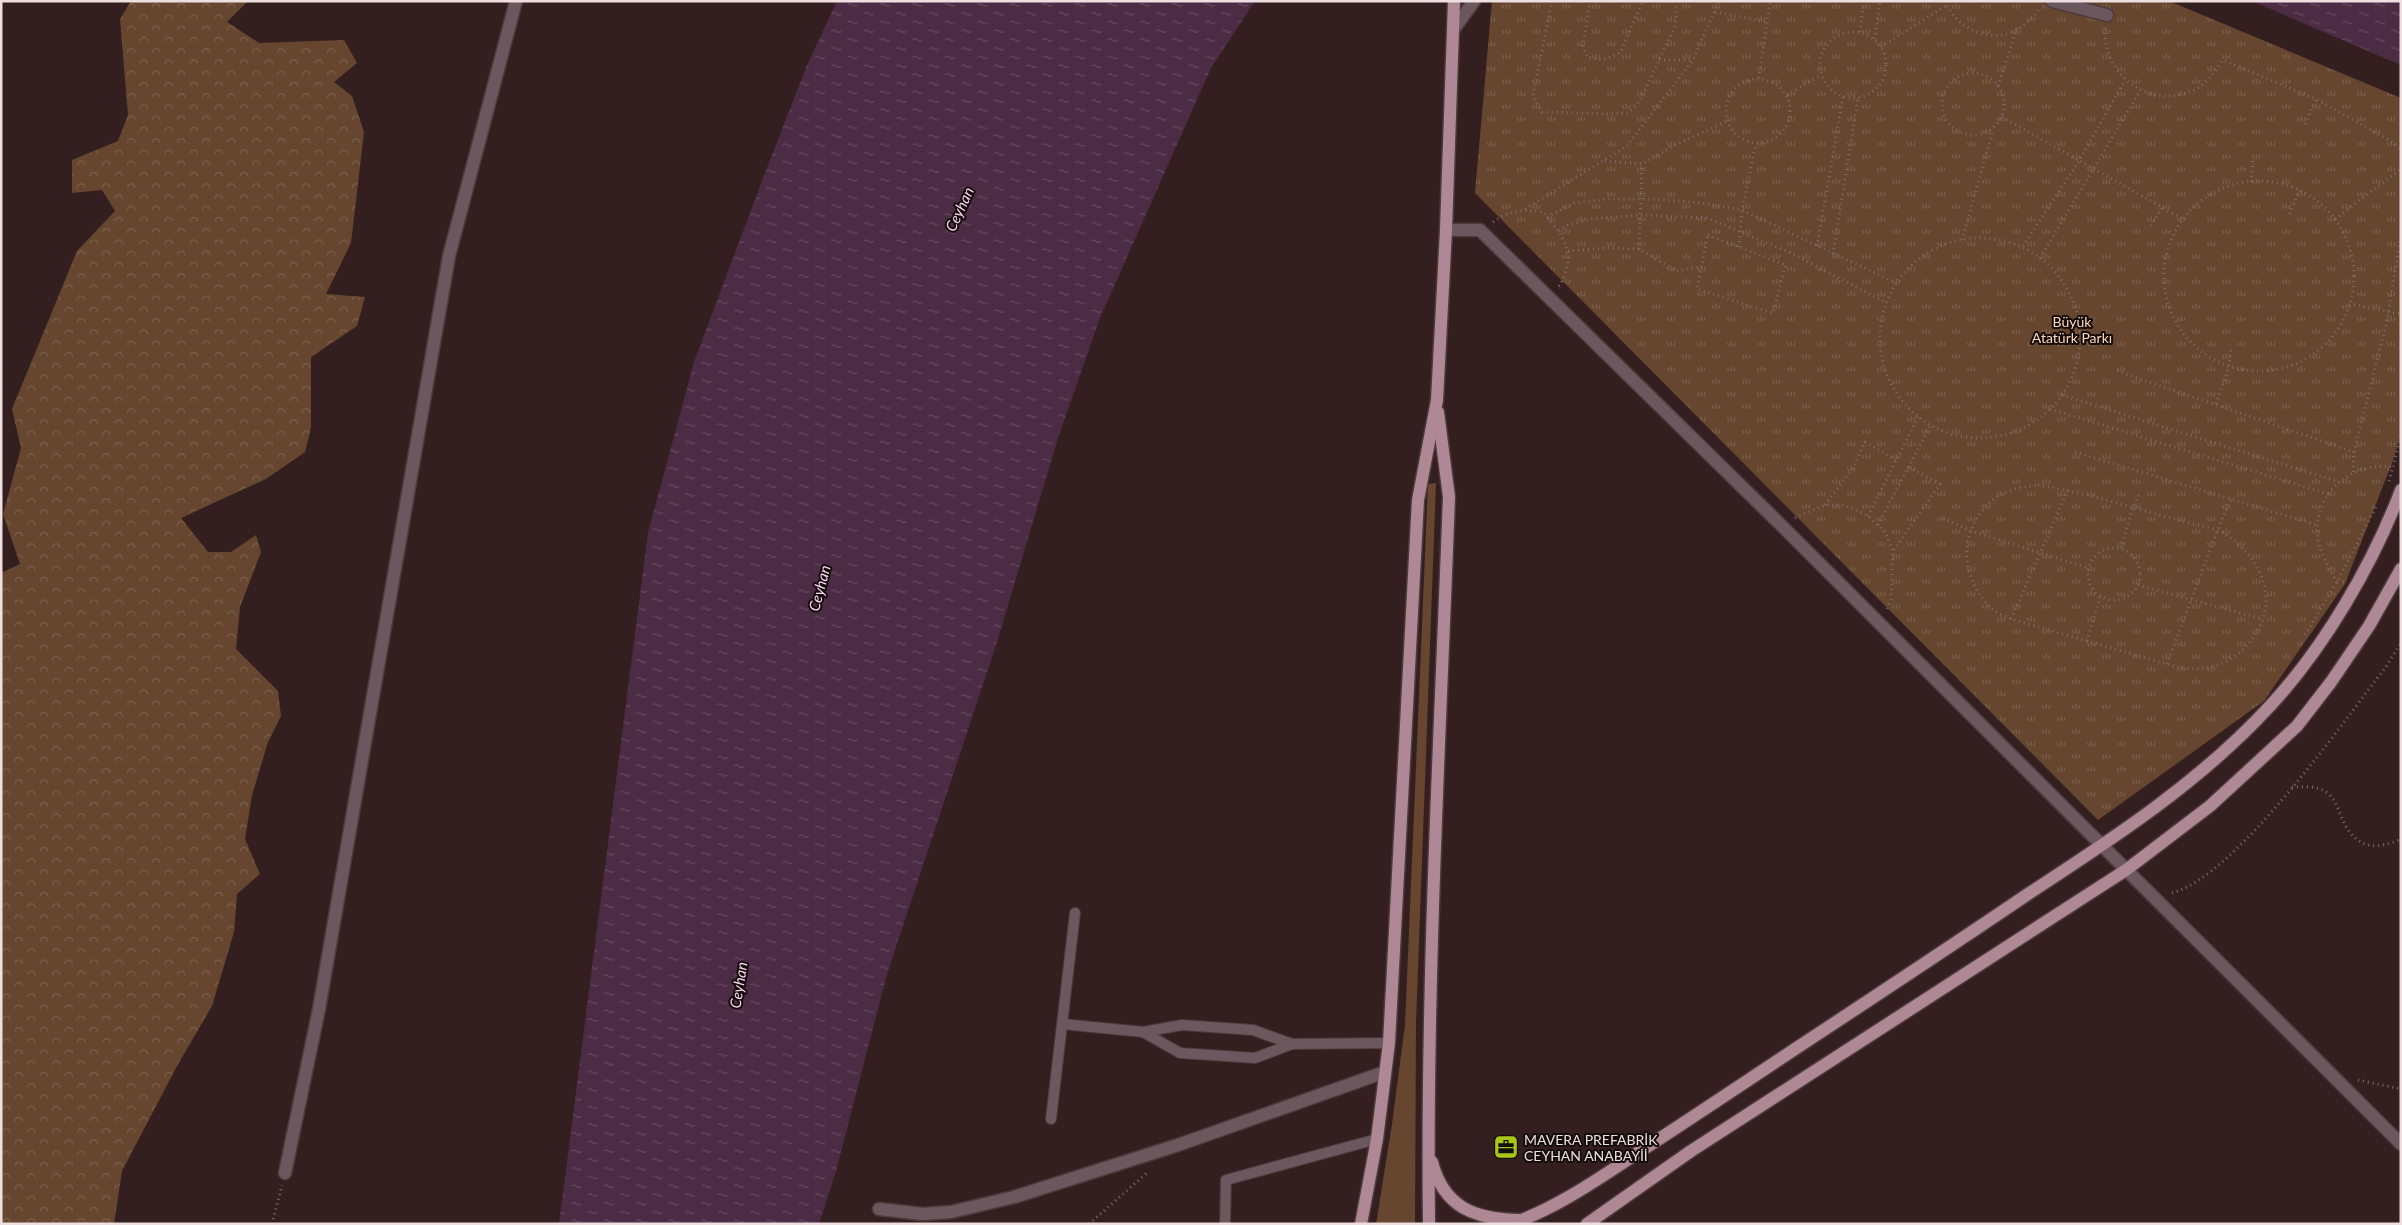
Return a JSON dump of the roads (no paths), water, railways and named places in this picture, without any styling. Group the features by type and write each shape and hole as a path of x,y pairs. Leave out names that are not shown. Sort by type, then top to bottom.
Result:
{"main road":[{"path":"1361,1224 1377,1138 1389,1043 1418,500 1437,400 1446,230 1454,1"},
{"path":"1428,1224 1427,1138 1449,497 1437,400"},
{"path":"1427,1138 1435,1174 1444,1192 1453,1202 1476,1214 1516,1222 1542,1211 1590,1184 1674,1130 2103,845 2184,786 2230,746 2272,704 2308,658 2340,611 2369,561 2401,490"},
{"path":"1586,1224 1691,1151 2126,870 2210,806 2297,726 2331,682 2369,626 2401,569"}],"street":[{"path":"285,1173 319,1010 449,256 516,1"},
{"path":"1453,30 1474,1"},
{"path":"2052,1 2107,16"},
{"path":"1446,230 1480,230 1548,294 2401,1144"},
{"path":"879,1209 923,1214 951,1212 1014,1197 1178,1145 1384,1072"}],"lane":[{"path":"1051,1119 1075,913"},
{"path":"1062,1024 1143,1032 1182,1025 1253,1030 1292,1044 1389,1043"},
{"path":"1143,1032 1180,1054 1256,1058 1292,1044"},
{"path":"1225,1224 1226,1180 1377,1138"}],"water":[{"name":"Ceyhan","path":"837,1 1255,1 1211,68 1100,318 1058,438 997,642 887,974 836,1171 819,1224 559,1224 648,533 694,362 808,63"},
{"path":"2252,1 2401,1 2401,65 2389,60"}],"place":[{"name":"MAVERA PREFABRİK CEYHAN ANABAYİİ","path":"1506,1147"}],"park label":[{"name":"Büyük Atatürk Parkı","path":"2072,330"}]}
